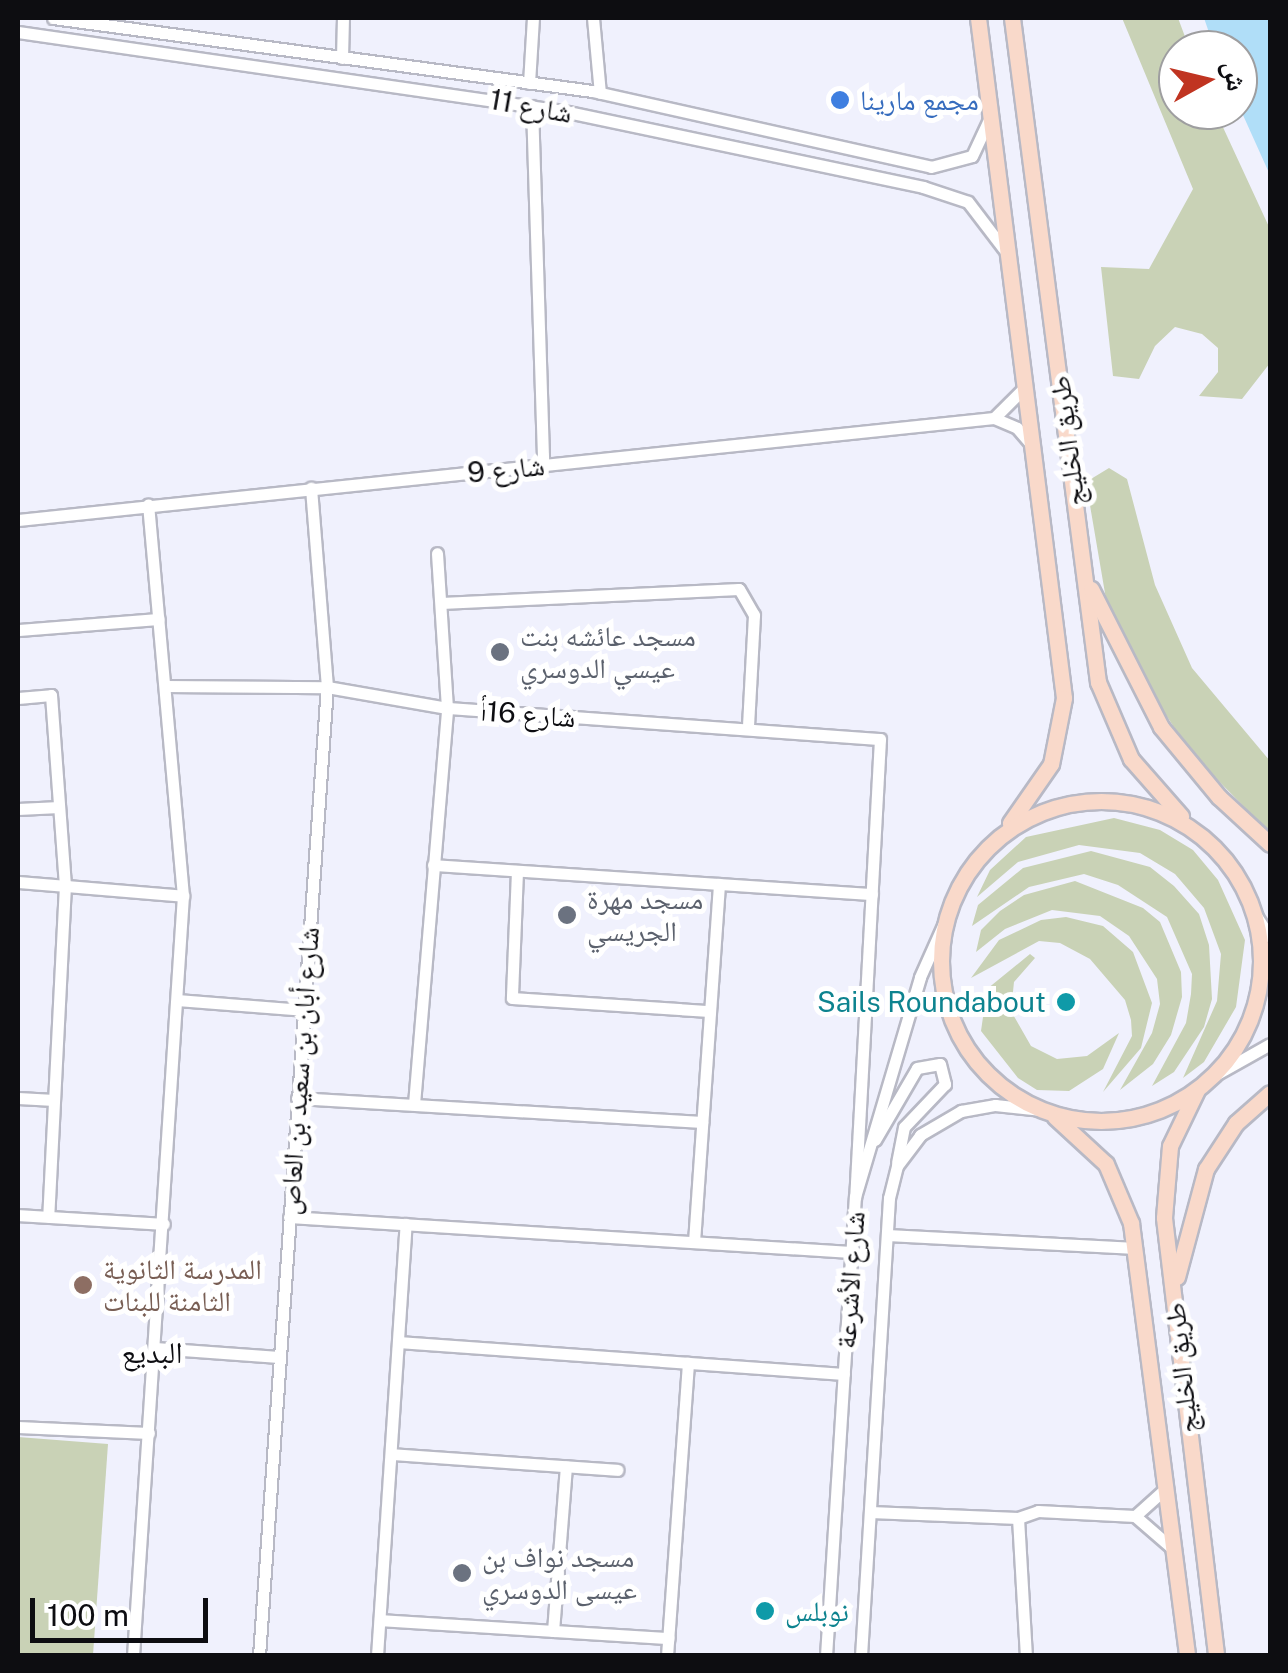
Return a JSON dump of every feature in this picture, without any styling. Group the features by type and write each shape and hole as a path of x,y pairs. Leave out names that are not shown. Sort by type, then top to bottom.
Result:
{"main road":[{"name":"طريق الخليج","path":"978,18 1063,719 1040,786 994,841"},
{"name":"طريق الخليج","path":"1012,18 1098,682 1111,722 1148,783 1198,833"},
{"path":"1081,559 1114,645 1160,727 1219,798 1270,844"},
{"path":"1102,801 1142,806 1198,833 1227,860 1255,914 1262,962 1255,1007 1237,1045 1203,1083 1142,1116 1097,1121 1047,1112 1000,1084 967,1049 944,995 940,948 946,919 964,878 994,841 1036,814 1102,801"},
{"name":"طريق الخليج","path":"1203,1083 1176,1128 1163,1184 1216,1656"},
{"path":"1174,1295 1187,1222 1206,1169 1236,1123 1270,1092"},
{"name":"طريق الخليج","path":"1047,1112 1112,1172 1136,1248 1187,1656"}],"street":[{"name":"شارع 11","path":"53,18 600,93 788,136 950,167 980,146 990,108"},
{"path":"342,58 344,18"},
{"path":"529,82 533,18"},
{"path":"593,18 600,93"},
{"name":"شارع 11","path":"18,32 532,106 958,196 986,219 1009,259"},
{"path":"532,106 544,466"},
{"path":"782,160 788,136"},
{"path":"994,418 1013,406 1025,387"},
{"path":"994,418 1017,428 1033,447"},
{"name":"شارع 9","path":"18,520 994,418"},
{"name":"شارع أبان بن سعيد بن العاص","path":"259,1656 327,687 310,488"},
{"path":"133,1656 183,896 148,505"},
{"path":"414,1104 447,708 436,553"},
{"path":"441,603 739,589 754,615 748,726"},
{"path":"18,630 159,619"},
{"name":"شارع 16أ","path":"166,686 327,687 447,708 873,736 882,749 872,894"},
{"path":"18,698 51,695 65,885 48,1217"},
{"path":"18,809 59,807"},
{"path":"434,865 872,894 855,1196"},
{"path":"516,871 510,996 710,1010"},
{"path":"18,882 183,896"},
{"path":"694,1242 720,884"},
{"path":"1255,914 1270,938"},
{"name":"شارع الأشرعة","path":"826,1656 855,1196 920,977 946,919"},
{"path":"177,1000 303,1010"},
{"path":"1203,1083 1270,1044"},
{"name":"شارع الأشرعة","path":"861,1656 888,1235 897,1166 904,1127 945,1084 940,1064 917,1068 888,1126 871,1145"},
{"path":"18,1098 54,1100"},
{"path":"297,1098 702,1122"},
{"path":"897,1166 920,1135 961,1111 995,1105 1047,1112"},
{"path":"18,1215 164,1224"},
{"path":"289,1217 852,1252"},
{"path":"377,1656 406,1224"},
{"path":"888,1235 1136,1248"},
{"path":"398,1342 844,1374"},
{"path":"155,1348 279,1356"},
{"path":"667,1656 688,1364"},
{"path":"18,1427 149,1434"},
{"path":"391,1454 617,1470"},
{"path":"553,1631 566,1466"},
{"path":"1134,1516 1165,1489"},
{"path":"870,1512 1018,1518 1038,1511 1134,1516 1172,1548"},
{"path":"1018,1518 1026,1656"},
{"path":"380,1620 668,1638"}],"green space":[{"path":"1122,18 1178,18 1182,30 1158,30 1158,105"},
{"path":"1169,130 1224,130 1270,229 1270,363 1242,399 1199,396 1218,372 1218,348 1202,334 1175,327 1155,346 1139,379 1113,376 1101,267 1149,269 1193,189"},
{"path":"1109,468 1127,479 1155,585 1192,668 1270,761 1270,833 1191,753 1129,659 1106,599 1086,482"},
{"path":"1114,818 1160,830 1193,850 1218,880 1245,940 1236,1007 1204,1062 1183,1078 1217,1001 1221,954 1204,908 1175,874 1140,853 1079,845 1018,862 977,897 990,870 1026,837"},
{"path":"1091,851 1150,867 1174,886 1199,914 1209,945 1212,999 1204,1027 1174,1072 1152,1086 1186,1023 1191,994 1192,974 1167,917 1118,885 1084,874 1029,887 972,926 978,905 1023,868"},
{"path":"1075,881 1143,908 1160,922 1181,972 1182,997 1171,1035 1153,1064 1120,1090 1152,1033 1160,1004 1157,979 1129,936 1100,916 1052,910 1005,929 976,952 981,930 1000,911 1024,895"},
{"path":"1066,917 1103,926 1133,952 1152,1003 1141,1048 1103,1092 1132,1036 1131,1020 1125,1000 1090,959 1060,943 1039,941 971,978 999,940 1041,920"},
{"path":"1030,954 1035,958 1014,982 1011,1011 1031,1046 1057,1059 1087,1056 1119,1033 1103,1069 1069,1091 1037,1090 1018,1078 981,1031 987,989"},
{"path":"18,1437 108,1444 93,1655 18,1655"}],"water":[{"path":"1204,18 1270,18 1270,175 1250,130 1258,130 1258,30 1208,30"}],"place":[{"name":"مجمع مارينا","path":"840,100"},
{"name":"مسجد عائشه بنت عيسي الدوسري","path":"500,652"},
{"name":"مسجد مهرة الجريسي","path":"567,915"},
{"name":"Sails Roundabout","path":"1066,1002"},
{"name":"المدرسة الثانوية الثامنة للبنات","path":"83,1285"},
{"name":"مسجد نواف بن عيسى الدوسري","path":"462,1573"},
{"name":"نوبلس","path":"765,1611"}],"district":[{"name":"البديع","path":"152,1352"}]}
